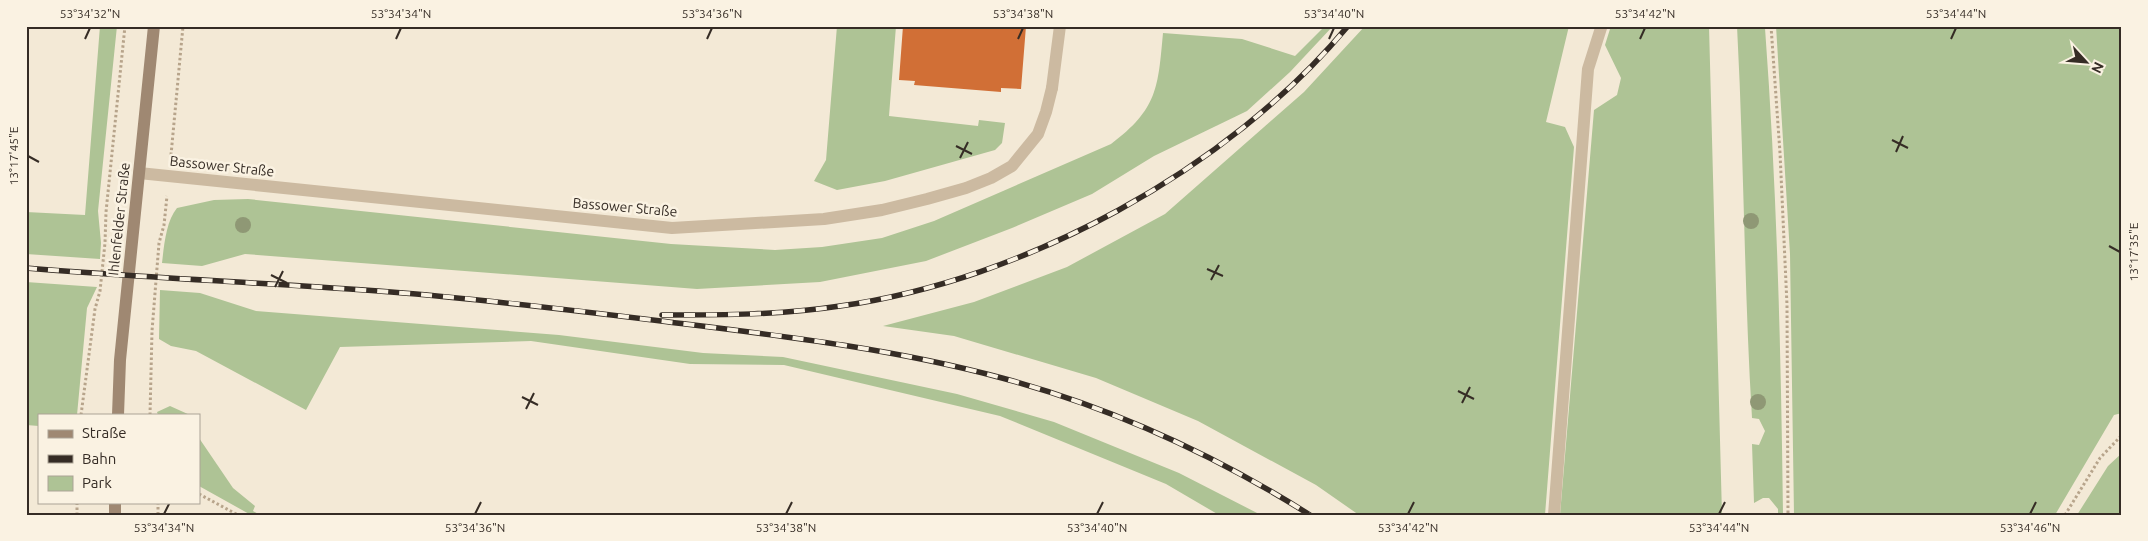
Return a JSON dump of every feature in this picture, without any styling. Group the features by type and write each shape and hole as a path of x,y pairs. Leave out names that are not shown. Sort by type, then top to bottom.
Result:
{"main road":[{"name":"Ihlenfelder Straße","path":"118,414 120,360 154,26"}],"street":[{"name":"Bassower Straße","path":"139,173 672,228 824,219 882,210 966,188 991,178 1012,166 1038,134 1046,112 1052,88 1060,26"},
{"path":"1554,515 1588,69 1601,28"}],"path":[{"path":"81,414 95,309 100,291 125,26"},
{"path":"150,414 152,331 159,243 164,226 183,26"},
{"path":"1771,26 1780,153 1787,305 1788,515"},
{"path":"2065,515 2100,458 2122,435"},
{"path":"200,495 238,515"}],"green space":[{"path":"100,26 117,26 98,211 101,243 100,259 26,254 26,212 85,215"},
{"path":"837,26 896,26 889,116 978,126 979,120 1005,123 1002,143 995,150 885,181 837,190 814,181 826,160"},
{"path":"1325,26 1333,26 1290,72 1247,111 1154,156 1092,194 1012,228 926,261 820,282 697,289 245,254 202,266 162,263 168,227 177,208 214,200 248,199 671,244 775,250 822,247 882,238 934,221 1111,144 1138,119 1147,108 1153,96 1157,83 1163,33 1242,39 1295,56"},
{"path":"1365,26 1569,26 1546,122 1565,127 1574,147 1545,515 1359,515 1316,485 1198,421 1096,378 954,336 883,326 974,302 1067,267 1165,214 1304,92"},
{"path":"1604,26 1709,26 1722,515 1560,515 1594,110 1617,95 1621,78 1605,45 1610,29"},
{"path":"1737,26 1764,26 1765,28 1778,271 1783,515 1778,515 1778,509 1769,498 1763,498 1754,503 1752,444 1759,445 1765,431 1759,419 1752,418"},
{"path":"1776,26 2122,26 2122,413 2114,415 2055,515 1794,515 1790,254"},
{"path":"26,282 97,287 87,308 77,414 38,414 38,426 26,425"},
{"path":"160,290 200,293 256,311 559,335 703,353 783,357 957,394 1054,422 1179,473 1261,515 1219,515 1166,484 1000,416 784,365 690,364 531,341 340,347 306,410 196,351 171,346 159,339"},
{"path":"170,406 188,414 158,414 157,412"},
{"path":"200,439 233,488 255,506 253,511 260,515 251,515 200,487"},
{"path":"2122,453 2122,515 2077,515 2108,466"}],"building":[{"path":"903,26 1026,26 1021,89 1001,88 1001,92 914,85 915,81 899,80"}],"railway":[{"path":"662,315 774,313 840,306 910,292 981,272 1050,244 1118,210 1183,171 1244,127 1299,78 1348,26"},
{"path":"26,268 391,292 492,301 790,337 918,358 1002,378 1082,403 1122,418 1237,472 1310,515"}]}
